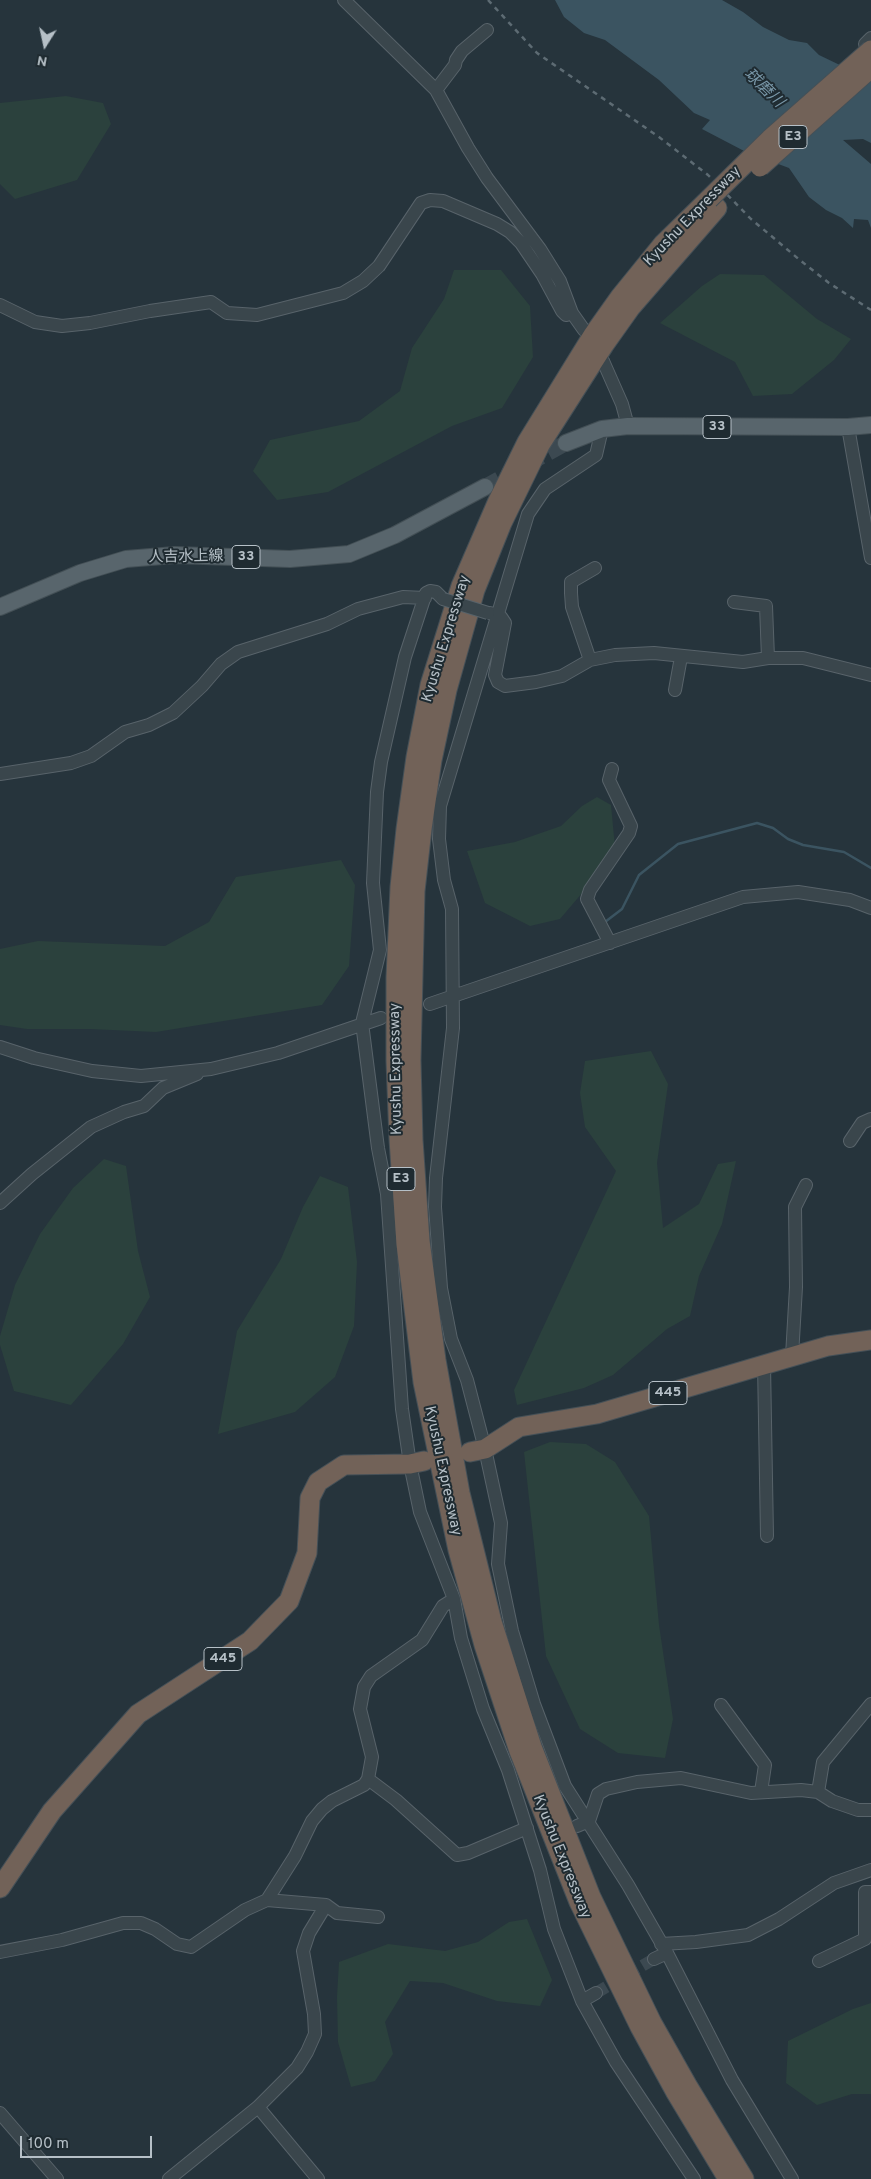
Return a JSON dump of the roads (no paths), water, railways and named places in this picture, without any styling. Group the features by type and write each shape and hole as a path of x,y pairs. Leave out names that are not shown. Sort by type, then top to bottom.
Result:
{"highway":[{"name":"Kyushu Expressway","path":"744,2179 686,2085 652,2023 591,1897 532,1747 492,1622 460,1494 436,1360 420,1241 412,1140 411,1060 415,891 432,760 447,690 475,590 502,523 540,445 631,306 713,203 770,138 869,44"},
{"name":"Kyushu Expressway","path":"728,2179 679,2098 644,2035 611,1972 579,1902 519,1751 484,1645 458,1550 423,1382 406,1244 398,1139 396,1060 399,905 406,829 416,757 430,685 462,586 497,503 527,442 593,336 620,297 663,244 778,150 871,68"},
{"name":"445","path":"477,1450 518,1427 597,1414 828,1346 871,1340"},
{"name":"445","path":"0,1888 52,1810 138,1714 250,1642 289,1601 307,1553 310,1498 318,1482 344,1465 417,1463"}],"main road":[{"name":"33","path":"566,443 602,429 628,426 848,427 871,424"},
{"name":"人吉水上線","path":"0,607 80,573 126,559 175,556 290,559 349,554 395,535 485,487"}],"street":[{"path":"344,0 436,90 468,148 515,217 540,249 560,281 572,313 584,330"},
{"path":"436,90 455,65 462,51 487,30"},
{"path":"0,305 34,322 62,326 211,302 228,313 257,315 343,293 363,281 379,266 421,203 430,200 443,201 497,224 510,232 521,243 542,274 562,311 566,315 572,313"},
{"path":"603,361 622,404 628,426"},
{"path":"848,427 871,558"},
{"path":"602,429 596,455 545,489 528,514 492,614 440,806 440,848 444,880 452,908 453,997 453,1028 436,1178 435,1207 441,1288 451,1339 467,1380 477,1450 501,1523 498,1564 512,1632 534,1704 566,1786 583,1824 664,1948 732,2080 792,2179"},
{"path":"590,660 572,607 571,582 595,568"},
{"path":"694,2179 616,2062 582,2001 554,1929 537,1842 527,1828 508,1770 480,1700 461,1638 454,1599 420,1512 417,1463 402,1409 387,1194 378,1148 362,1023 380,950 373,882 377,792 381,762 405,657 424,598 427,592 430,591 436,592 443,599 504,618 505,623 495,676 501,684 517,685 562,676 590,660 615,655 654,653 743,662 768,658 803,658 871,675"},
{"path":"0,774 71,763 91,756 125,732 149,725 173,713 202,686 221,664 238,652 327,624 358,609 403,597 424,598"},
{"path":"734,602 766,606 768,658"},
{"path":"675,690 681,657"},
{"path":"610,943 587,899 590,890 629,832 631,826 609,780 612,769"},
{"path":"430,1004 743,897 798,892 850,900 871,908"},
{"path":"0,1047 34,1058 92,1072 141,1076 211,1069 278,1053 381,1018"},
{"path":"0,1203 32,1174 91,1127 124,1112 144,1106 163,1088 211,1069"},
{"path":"850,1141 862,1123 871,1119"},
{"path":"792,1356 796,1287 795,1207 806,1185"},
{"path":"764,1364 767,1536"},
{"path":"267,1900 295,1856 317,1815 332,1801 364,1784 368,1778 372,1756 362,1725 360,1709 364,1687 371,1676 422,1640 442,1606 454,1599"},
{"path":"818,1792 823,1762 871,1704"},
{"path":"721,1706 765,1765 761,1792"},
{"path":"368,1778 396,1800 457,1855 468,1853 527,1828"},
{"path":"583,1824 598,1794 606,1789 637,1782 681,1778 751,1793 802,1790 818,1792 832,1801 858,1810 871,1810"},
{"path":"654,1959 664,1948 748,1935 779,1919 834,1883 871,1870"},
{"path":"819,1961 866,1939 865,1892 871,1892"},
{"path":"0,1952 62,1940 123,1923 142,1923 155,1929 177,1944 191,1947 245,1910 267,1900 326,1905 338,1913 378,1916"},
{"path":"170,2179 258,2107 297,2068 315,2034 314,2014 302,1951 309,1933 326,1905"},
{"path":"582,2001 596,1993"},
{"path":"258,2107 318,2179"},
{"path":"0,2113 57,2179"}],"water":[{"name":"球磨川","path":"555,0 722,0 743,12 763,27 789,40 807,43 819,55 871,80 871,143 863,139 843,140 871,164 871,228 868,220 854,219 853,228 842,218 826,210 809,197 789,168 746,152 702,129 710,120 694,113 659,80 605,40 584,33 564,17"}],"waterway":[{"path":"605,922 622,909 639,875 678,844 757,823 773,828 788,839 803,845 844,852 871,868"}],"tunnel":[{"path":"485,487 566,443"},
{"path":"596,1993 654,1959"}],"railway":[{"path":"488,0 537,53 659,137 708,175 751,219 801,261 829,283 871,310"}]}
